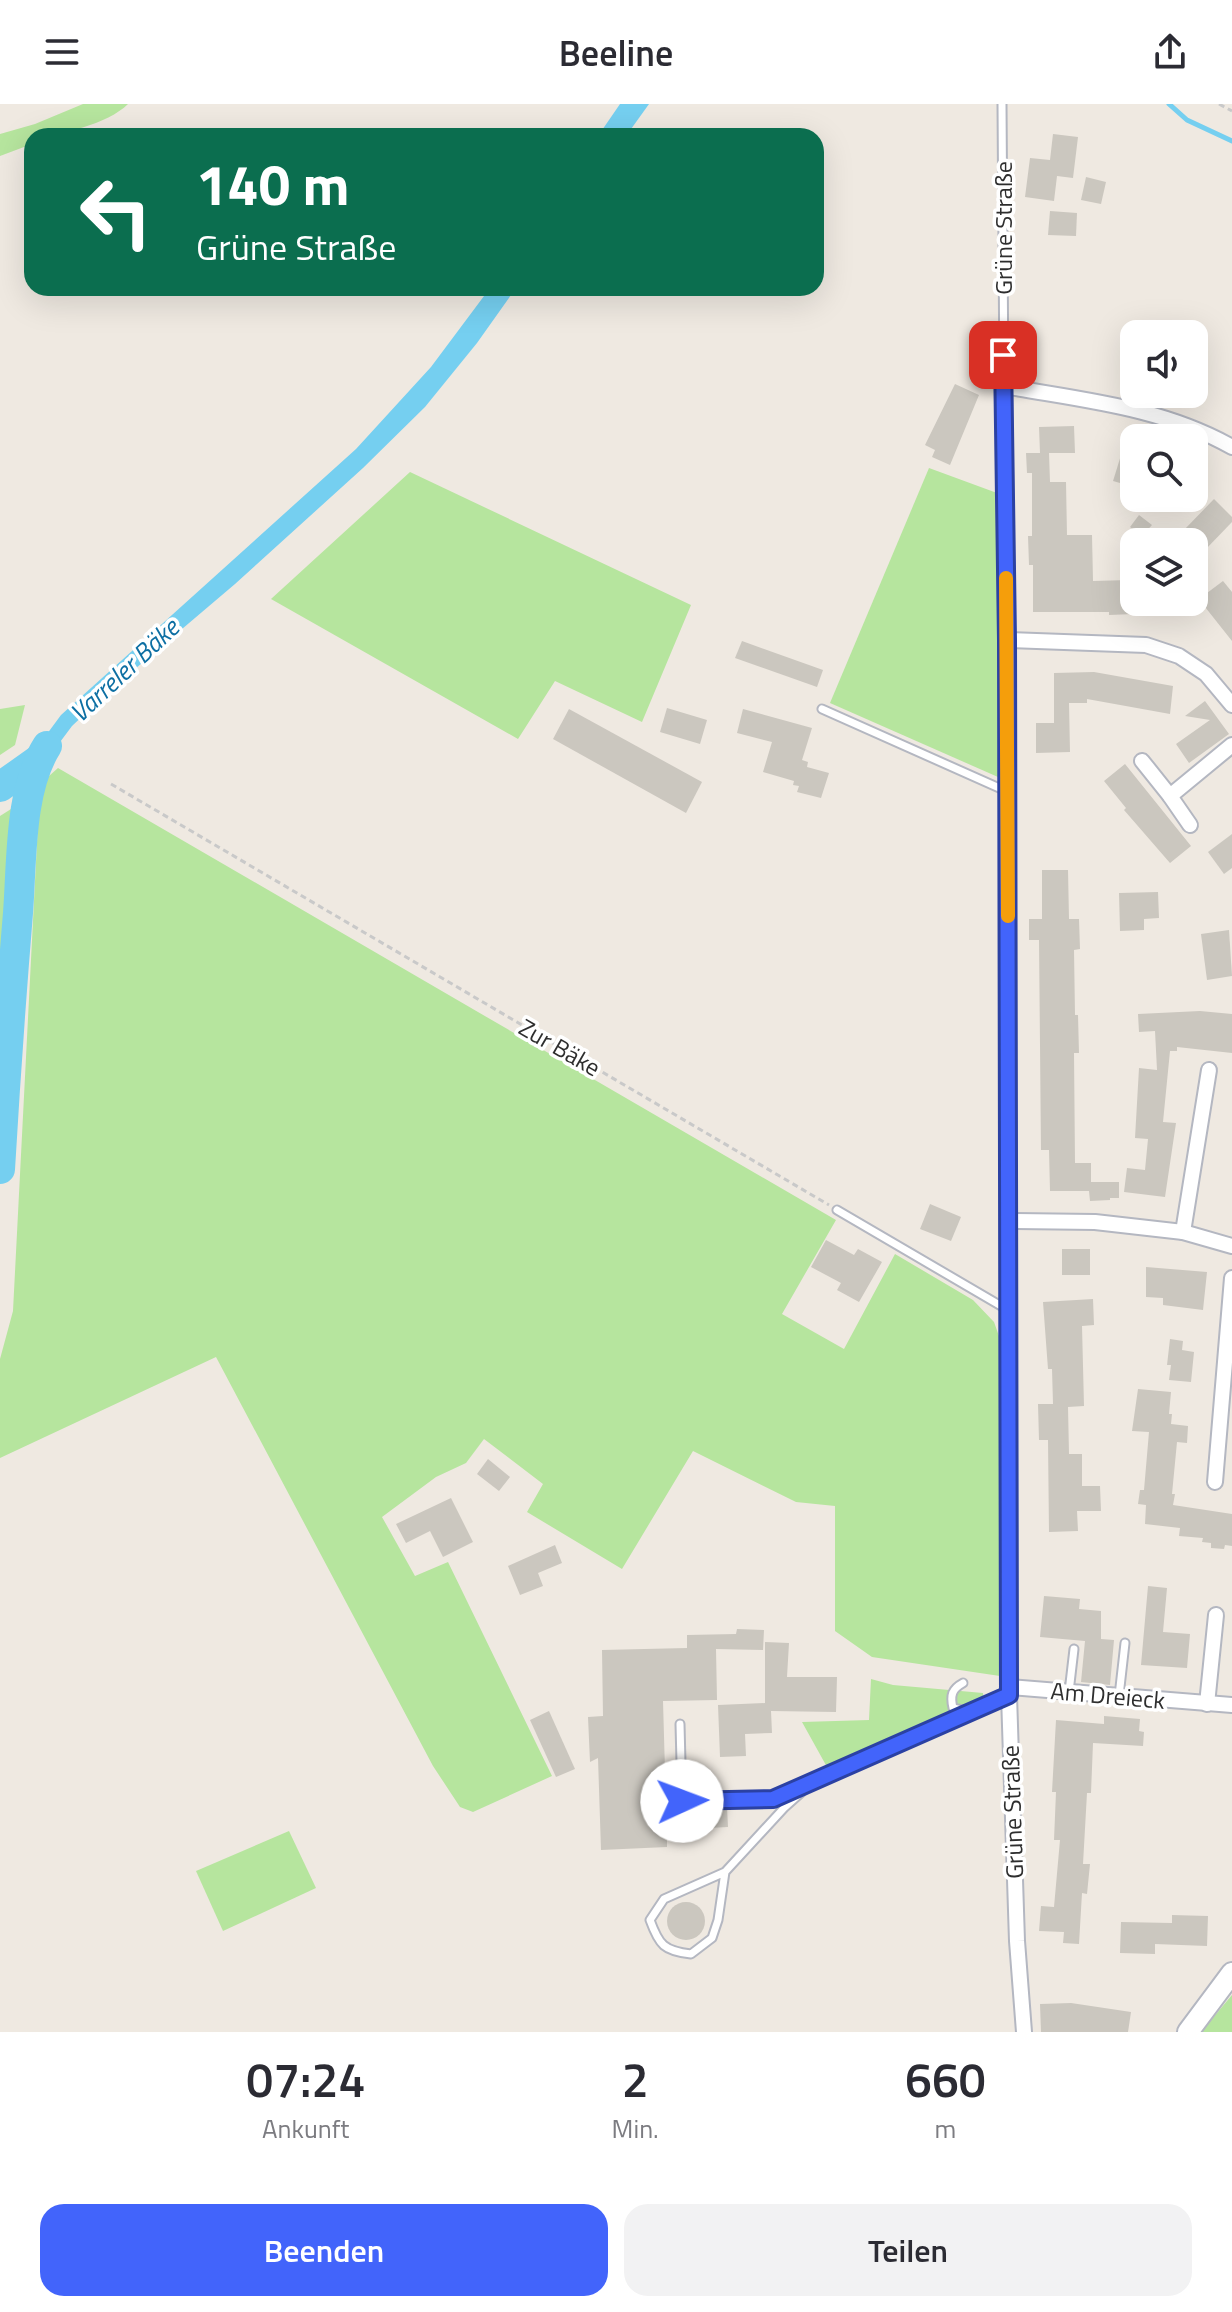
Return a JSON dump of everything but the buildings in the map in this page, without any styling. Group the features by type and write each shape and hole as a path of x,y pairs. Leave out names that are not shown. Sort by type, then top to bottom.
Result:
{"main road":[{"path":"1188,2032 1232,1973"}],"street":[{"path":"1004,386 1141,410 1210,434 1232,447"},
{"name":"Grüne Straße","path":"1004,386 1009,1691 1017,1941 1024,2032"},
{"path":"1007,640 1146,645 1179,656 1206,674 1232,705"},
{"path":"1170,796 1232,745"},
{"path":"1142,761 1190,825"},
{"path":"1183,1232 1209,1070"},
{"path":"1009,1221 1095,1222 1183,1232 1232,1246"},
{"path":"1215,1482 1232,1278"},
{"path":"1207,1704 1216,1615"},
{"name":"Am Dreieck","path":"1009,1691 1069,1692 1232,1705"}],"lane":[{"name":"Grüne Straße","path":"1002,104 1004,386"},
{"path":"822,709 1006,791"},
{"path":"837,1210 1008,1311"},
{"path":"1119,1696 1125,1643"},
{"path":"1069,1692 1074,1649"},
{"path":"963,1683 955,1687 951,1696 953,1708 971,1711"},
{"path":"680,1724 682,1801 773,1799 1009,1691"},
{"path":"725,1872 718,1920 712,1938 691,1954 672,1952 657,1940 650,1920 664,1899 725,1872 784,1808 812,1783"}],"path":[{"path":"1219,104 1232,111"},
{"name":"Zur Bäke","path":"111,784 837,1210"}],"green space":[{"path":"83,104 128,104 83,128 24,128 24,147 0,156 0,134 35,124"},
{"path":"929,468 997,493 998,777 830,703"},
{"path":"410,472 691,605 642,722 555,681 518,739 271,599"},
{"path":"25,705 15,745 0,755 0,709"},
{"path":"58,768 836,1220 782,1314 844,1349 895,1254 973,1300 994,1322 1000,1339 1000,1676 872,1657 835,1631 835,1506 796,1502 693,1451 622,1569 527,1512 543,1484 484,1439 466,1463 436,1477 382,1517 415,1576 448,1562 552,1776 473,1812 460,1807 433,1766 216,1357 0,1458 0,1359 13,1311 40,784"},
{"path":"19,804 0,1058 0,816"},
{"path":"871,1679 893,1685 983,1693 984,1701 906,1731 827,1767 802,1722 869,1720"},
{"path":"289,1831 316,1888 223,1931 196,1871"},
{"path":"1232,1995 1232,2032 1201,2032"}],"water":[{"path":"620,104 649,104 632,128 604,128"},
{"path":"484,296 510,296 425,407 235,584 72,726 31,781 30,757 61,715 356,449 431,367"}],"waterway":[{"path":"1169,104 1187,120 1232,141"},
{"name":"Varreler Bäke","path":"0,1169 24,826 31,783 47,746"},
{"path":"0,787 38,760"}],"slow traffic":[{"path":"1006,578 1008,916"}],"route":[{"path":"682,1801 773,1799 1009,1695 1007,640 1003,355"}]}
